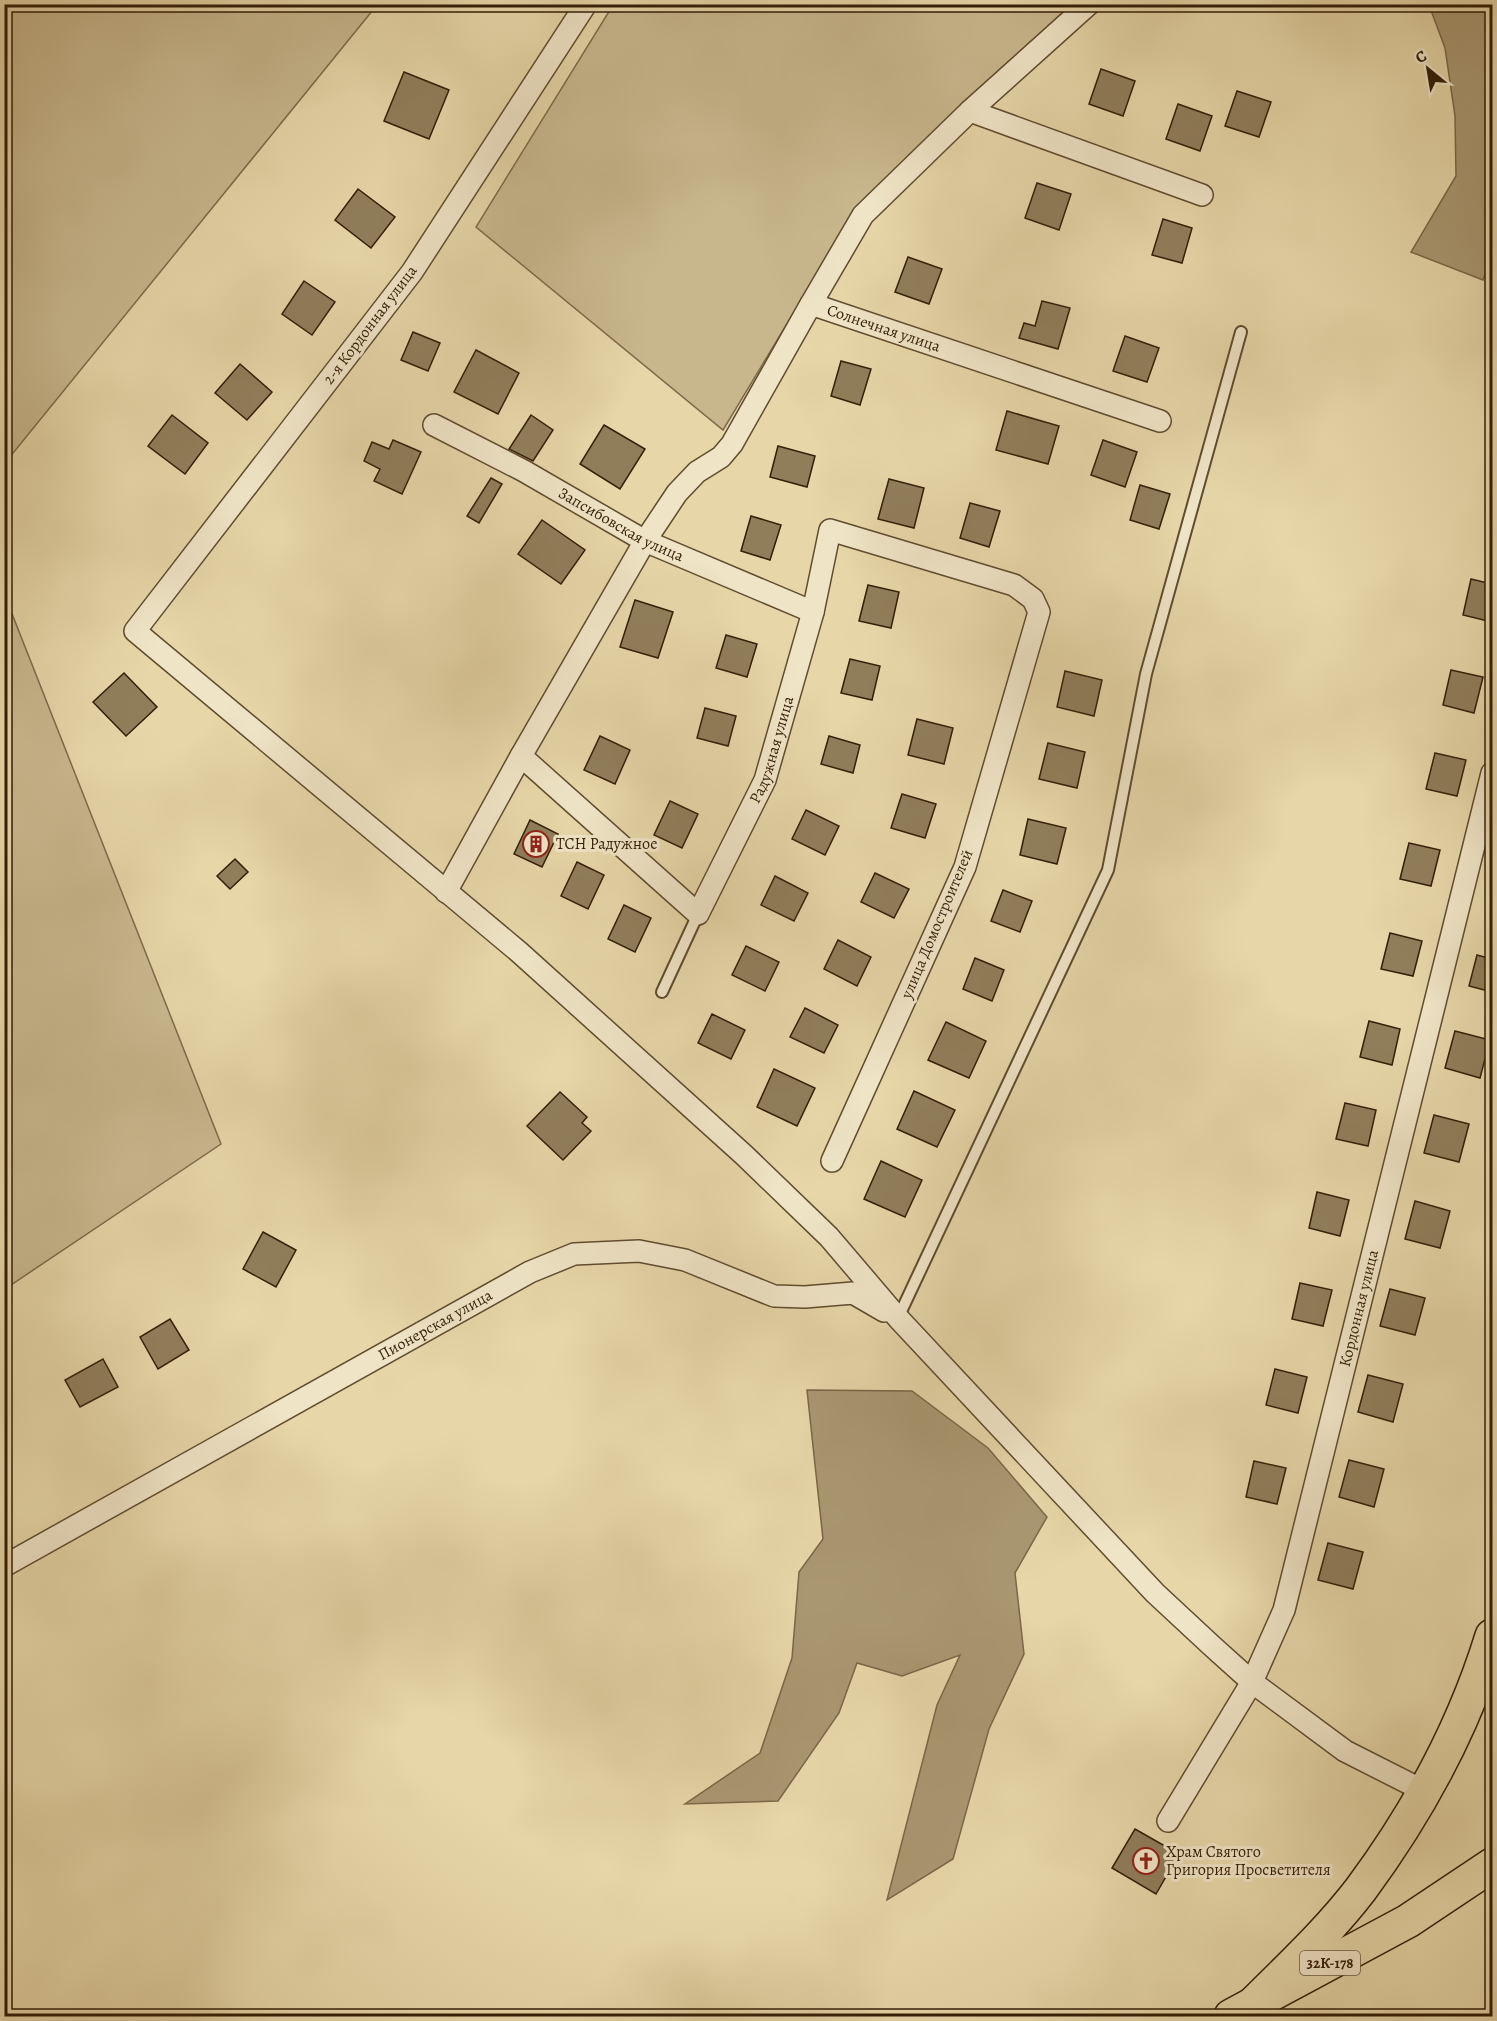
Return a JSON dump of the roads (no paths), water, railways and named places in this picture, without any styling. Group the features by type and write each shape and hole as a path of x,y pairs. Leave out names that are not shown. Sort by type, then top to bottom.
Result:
{"main road":[{"path":"1241,2011 1322,1935 1360,1890 1426,1792 1455,1733 1492,1636"},
{"name":"32К-178","path":"1241,2011 1408,1921 1492,1865"},
{"path":"1408,1921 1492,1885"}],"street":[{"name":"2-я Кордонная улица","path":"446,892 135,632 412,272 586,4"},
{"name":"Солнечная улица","path":"1089,4 970,111 863,215 811,304 1160,421"},
{"path":"970,111 1202,195"},
{"path":"811,304 732,444 721,458 698,472 677,493 645,541 521,756 446,892 519,952 744,1155 829,1237 897,1318 1155,1593 1252,1682 1345,1751 1426,1792"},
{"name":"Запсибовская улица","path":"434,425 524,471 645,541 813,612"},
{"name":"Радужная улица","path":"698,914 765,780 813,612 830,531 1014,585"},
{"name":"улица Домостроителей","path":"832,1161 965,867 1039,612 1033,599 1014,585"},
{"path":"521,756 698,914"},
{"name":"Кордонная улица","path":"1168,1821 1252,1682 1284,1610 1492,772"},
{"name":"Пионерская улица","path":"4,1566 530,1272 574,1254 639,1251 685,1260 774,1296 806,1297 853,1293 897,1318"}],"lane":[{"path":"897,1318 1108,870 1146,674 1241,332"},
{"path":"662,992 698,914"}],"place":[{"name":"ТСН Радужное","path":"536,844"},
{"name":"Храм Святого Григория Просветителя","path":"1146,1861"}]}
